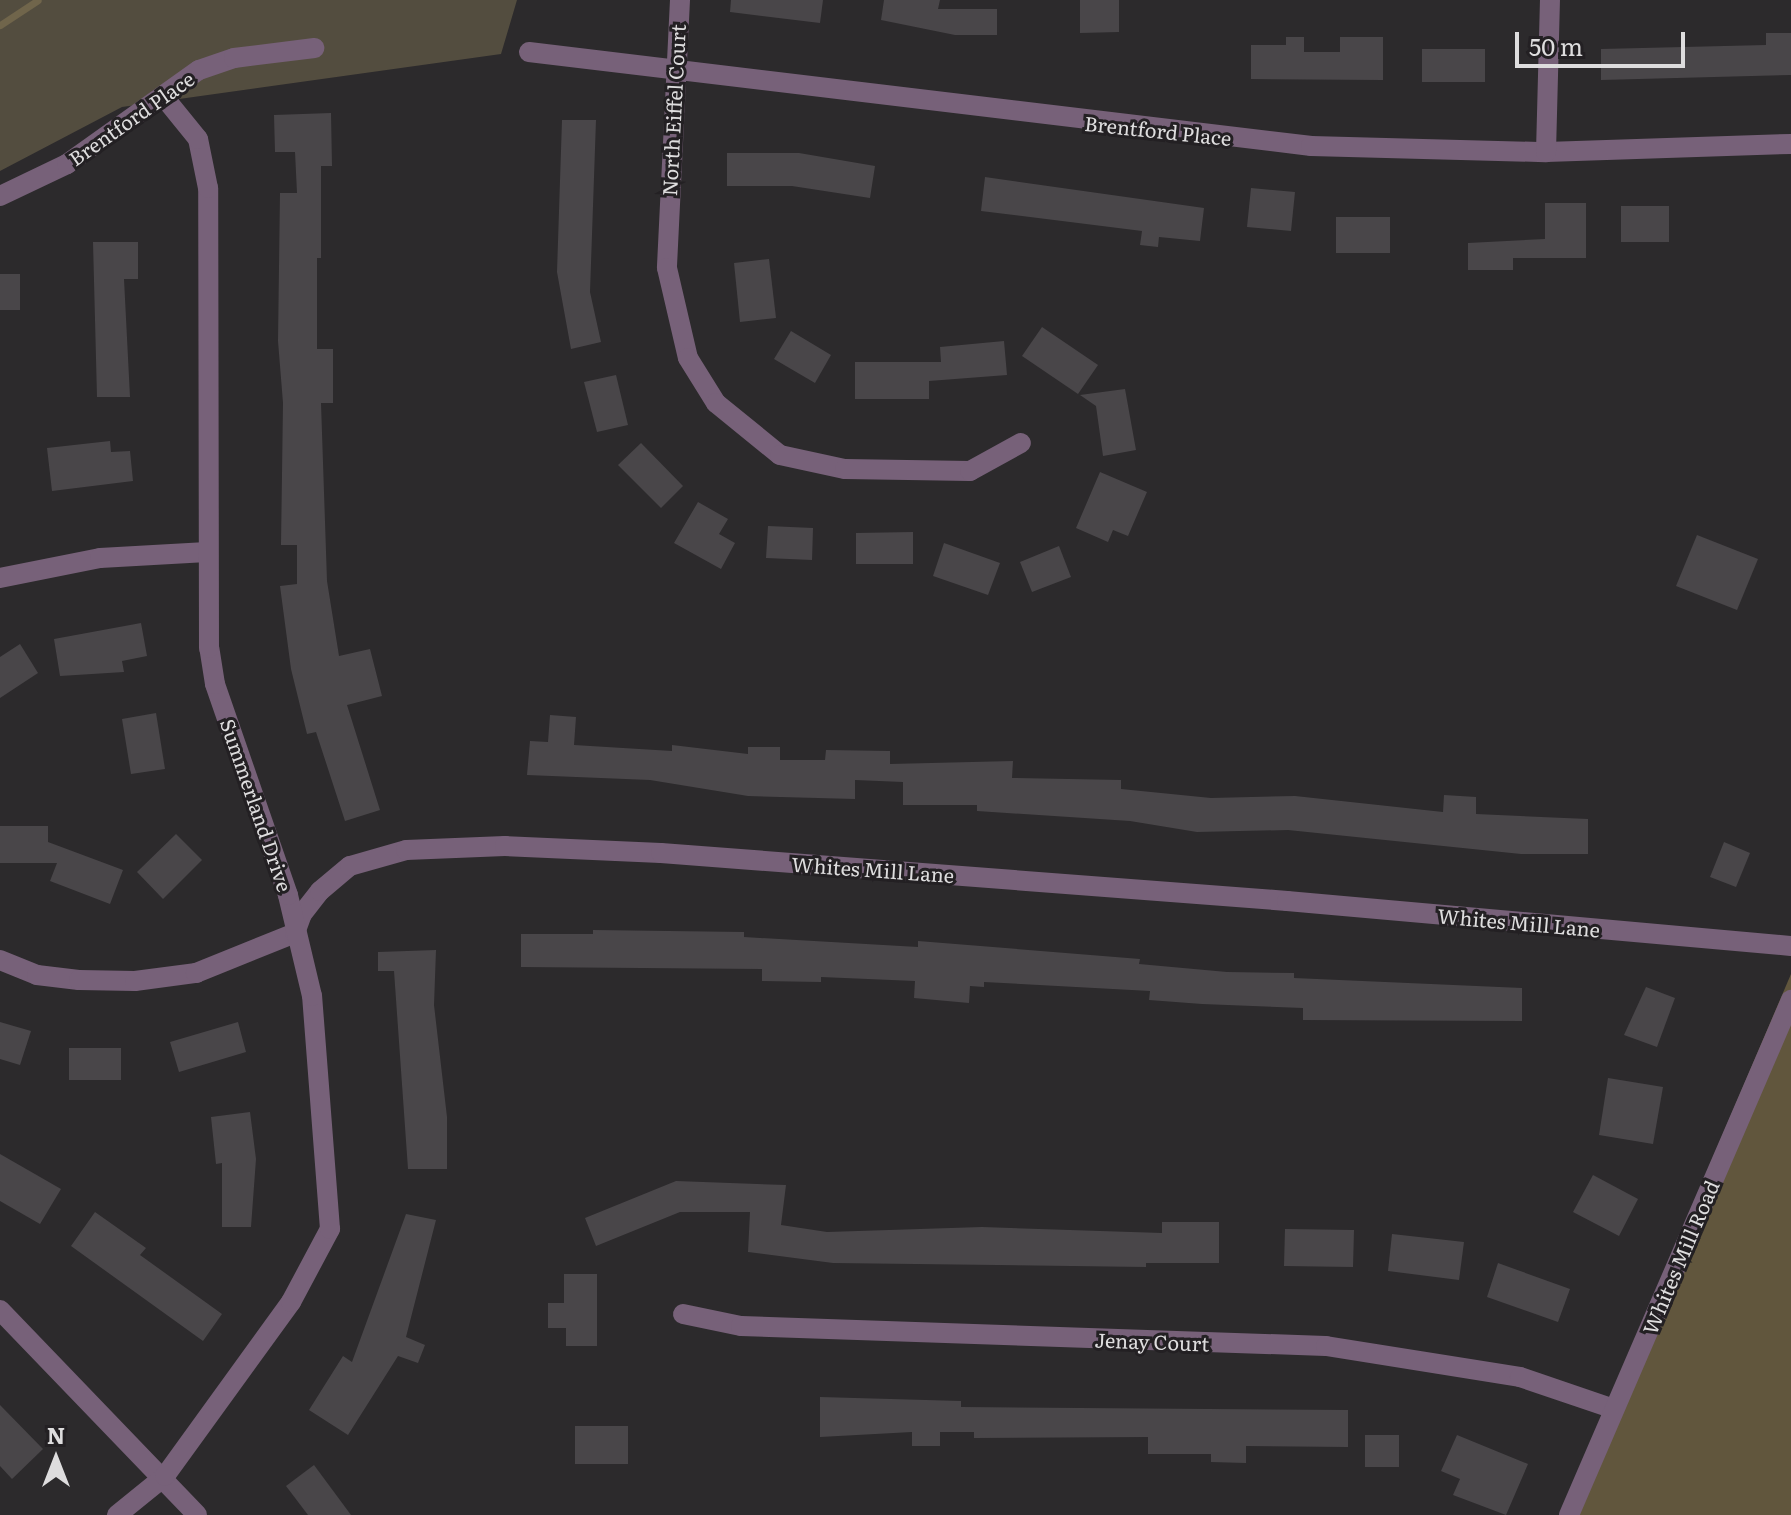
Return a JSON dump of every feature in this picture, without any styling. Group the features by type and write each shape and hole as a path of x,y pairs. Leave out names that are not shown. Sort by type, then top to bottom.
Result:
{"street":[{"name":"North Eiffel Court","path":"680,0 667,268 688,358 716,403 780,455 845,469 970,471 1021,443"},
{"path":"1546,152 1550,0"},
{"name":"Brentford Place","path":"0,196 67,164 199,70 234,58 314,48"},
{"name":"Brentford Place","path":"529,52 1311,146 1546,152 1791,144"},
{"name":"Summerland Drive","path":"117,1515 165,1476 291,1302 330,1229 312,996 288,895 215,684 207,552 208,188 198,139 163,96"},
{"path":"0,578 100,558 207,552"},
{"name":"Whites Mill Lane","path":"295,933 311,902 350,866 406,850 505,846 1115,887 1791,946"},
{"path":"0,960 37,975 135,981 196,973 295,933"},
{"name":"Whites Mill Road","path":"1569,1515 1791,1000"},
{"path":"0,1310 165,1476 197,1515"},
{"name":"Jenay Court","path":"683,1314 741,1326 1326,1346 1520,1377 1614,1409"}],"shaded area":[{"path":"0,0 517,0 501,54 122,107 0,171"},
{"path":"1791,974 1791,1515 1562,1515 1656,1291"}],"building":[{"path":"731,0 823,0 820,23 730,12"},
{"path":"884,0 940,0 938,9 997,9 997,35 955,35 881,20"},
{"path":"1080,0 1119,0 1119,32 1080,33"},
{"path":"1766,33 1791,33 1791,75 1601,80 1601,49 1766,45"},
{"path":"1286,37 1304,37 1304,52 1340,52 1340,37 1383,37 1383,80 1251,79 1251,45 1286,45"},
{"path":"1422,49 1485,49 1485,82 1422,82"},
{"path":"331,113 332,166 321,166 321,258 317,258 317,349 333,349 333,403 321,403 327,581 339,656 370,649 382,696 347,705 380,810 345,821 316,732 307,734 291,669 280,586 297,584 297,545 281,545 283,403 278,341 280,193 297,193 295,152 275,152 274,115"},
{"path":"562,120 596,120 590,292 601,342 571,349 557,272"},
{"path":"727,153 799,153 875,166 870,198 792,186 727,186"},
{"path":"985,177 1204,208 1200,241 1159,237 1158,247 1140,245 1142,231 981,211"},
{"path":"1251,188 1295,192 1291,231 1247,227"},
{"path":"1545,203 1586,203 1586,258 1513,258 1513,270 1468,270 1468,243 1545,239"},
{"path":"1621,206 1669,206 1669,242 1621,242"},
{"path":"1336,217 1390,217 1390,253 1336,253"},
{"path":"93,242 138,242 138,279 124,279 130,397 97,397"},
{"path":"769,259 776,318 740,322 734,263"},
{"path":"0,274 20,274 20,310 0,310"},
{"path":"1042,327 1098,365 1078,394 1022,356"},
{"path":"791,331 831,355 815,383 774,359"},
{"path":"1004,341 1007,375 929,381 929,399 855,399 855,362 941,362 940,347"},
{"path":"616,375 628,425 597,432 584,382"},
{"path":"1125,389 1136,450 1103,456 1096,406 1080,395"},
{"path":"110,441 111,452 130,451 133,481 52,491 47,448"},
{"path":"641,443 683,486 661,508 618,465"},
{"path":"1100,472 1147,492 1128,536 1113,530 1108,542 1076,528"},
{"path":"698,502 728,519 719,534 735,543 721,569 674,543"},
{"path":"768,526 813,528 812,560 766,558"},
{"path":"913,532 913,564 856,564 856,533"},
{"path":"1697,535 1758,559 1737,610 1676,586"},
{"path":"944,543 1000,563 988,595 933,576"},
{"path":"1059,546 1071,577 1032,592 1020,562"},
{"path":"141,623 147,656 122,661 124,672 60,676 54,639"},
{"path":"20,644 38,673 0,698 0,657"},
{"path":"156,713 165,769 131,774 122,719"},
{"path":"550,715 576,717 574,745 672,751 672,745 748,754 748,747 780,747 780,760 825,760 826,750 890,751 890,764 1013,761 1012,778 1121,780 1121,789 1211,798 1295,796 1443,812 1444,795 1476,797 1476,814 1588,819 1588,854 1521,854 1288,830 1197,832 1130,821 977,811 977,805 903,805 903,782 855,780 855,799 748,796 650,780 527,775 530,741 548,742"},
{"path":"0,826 48,826 48,842 123,870 110,904 50,881 57,863 0,863"},
{"path":"176,834 202,860 163,899 137,872"},
{"path":"1724,842 1750,853 1736,887 1710,877"},
{"path":"593,930 744,932 744,937 918,947 918,941 1140,959 1139,964 1227,972 1294,973 1294,978 1522,988 1522,1021 1303,1020 1303,1008 1149,1000 1150,991 984,982 984,987 970,986 969,1003 914,998 915,981 821,977 821,982 762,981 762,969 521,967 521,934 593,934"},
{"path":"436,950 434,1005 447,1117 447,1169 408,1169 394,971 378,971 378,952"},
{"path":"1646,987 1675,998 1657,1047 1624,1035"},
{"path":"0,1022 31,1031 20,1065 0,1059"},
{"path":"238,1022 246,1052 179,1072 170,1042"},
{"path":"69,1048 121,1048 121,1080 69,1080"},
{"path":"1608,1078 1663,1087 1653,1144 1599,1135"},
{"path":"250,1112 256,1159 251,1227 222,1227 222,1163 216,1164 211,1117"},
{"path":"0,1154 61,1189 40,1224 0,1201"},
{"path":"1593,1175 1638,1199 1619,1236 1573,1212"},
{"path":"676,1181 786,1185 781,1225 827,1232 982,1227 1162,1233 1162,1222 1219,1222 1219,1263 1146,1263 1146,1267 833,1263 748,1252 750,1212 680,1212 596,1246 585,1218"},
{"path":"95,1212 146,1248 140,1255 222,1314 203,1341 71,1246"},
{"path":"406,1214 436,1220 406,1337 425,1345 418,1363 398,1356 348,1435 309,1410 343,1356 352,1362"},
{"path":"1285,1229 1354,1230 1353,1267 1284,1266"},
{"path":"1392,1234 1464,1242 1459,1280 1388,1271"},
{"path":"1498,1263 1570,1289 1558,1322 1487,1297"},
{"path":"564,1274 597,1274 597,1346 566,1346 566,1328 548,1328 548,1303 564,1303"},
{"path":"820,1397 961,1401 961,1407 1348,1410 1348,1447 1246,1446 1246,1463 1211,1462 1211,1454 1148,1454 1148,1437 974,1438 974,1432 940,1432 940,1446 912,1446 912,1432 820,1437"},
{"path":"0,1405 43,1449 12,1479 0,1466"},
{"path":"575,1426 628,1426 628,1464 575,1464"},
{"path":"1365,1435 1399,1435 1399,1467 1365,1467"},
{"path":"1457,1435 1528,1464 1506,1515 1453,1495 1460,1479 1441,1471"},
{"path":"314,1465 351,1515 308,1515 286,1486"}],"waterway":[{"path":"0,25 38,0"}]}
